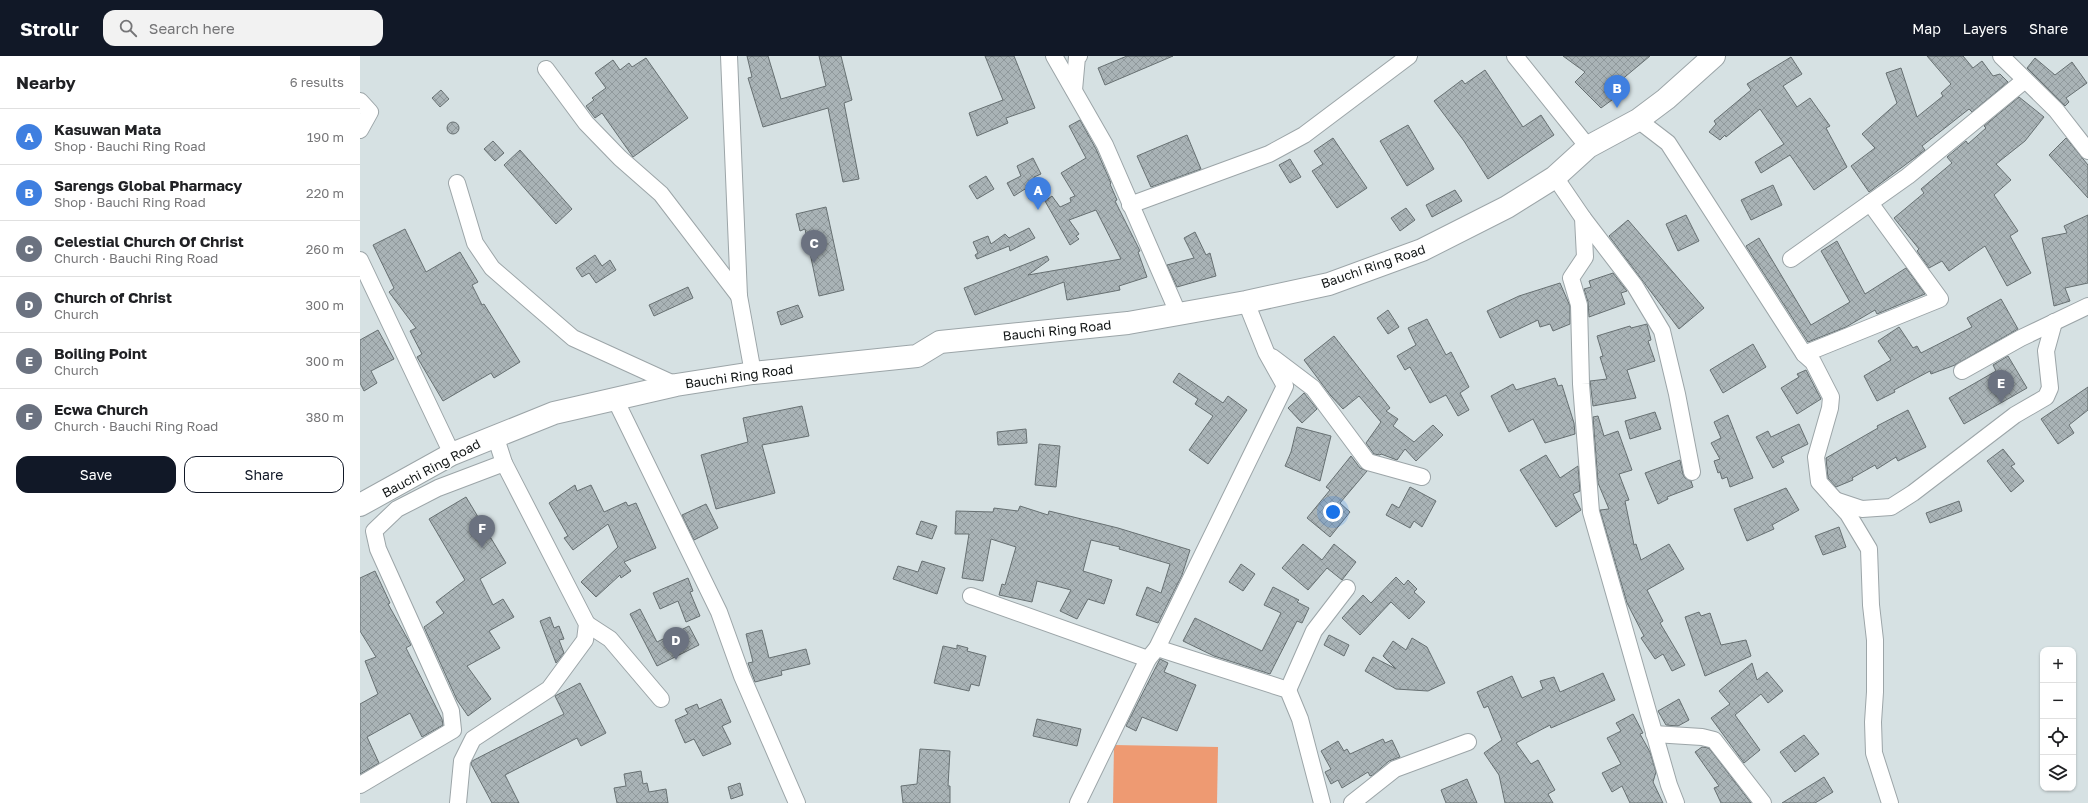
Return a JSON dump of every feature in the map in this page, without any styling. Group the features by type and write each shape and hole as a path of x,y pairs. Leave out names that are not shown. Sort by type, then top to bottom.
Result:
{"main road":[{"name":"Bauchi Ring Road","path":"360,505 452,454 496,435 554,413 676,385 753,373 917,356 940,342 1128,323 1246,302 1329,284 1422,250 1507,207 1555,177 1588,147 1638,120 1666,99 1714,56"}],"street":[{"path":"729,56 739,296 753,373"},
{"path":"1054,56 1105,145 1178,313"},
{"path":"1074,90 1077,57 1079,56"},
{"path":"1130,205 1269,154 1304,135 1409,56"},
{"path":"1515,56 1588,147"},
{"path":"2001,56 2056,110 2088,151"},
{"path":"546,69 586,123 620,158 661,194 739,296"},
{"path":"1791,259 1908,176 2025,80"},
{"path":"360,101 370,112 360,130"},
{"path":"1638,120 1668,143 1804,354 1813,362 1831,397 1830,408 1816,457 1820,482 1834,500 1848,514 1869,548 1871,605 1875,640 1874,753 1890,803"},
{"path":"1555,177 1583,218 1635,286 1662,331 1677,394 1692,472"},
{"path":"457,182 475,244 492,268 573,338 676,385"},
{"path":"1804,354 1940,299 1870,203"},
{"path":"1583,218 1585,257 1571,278 1579,305 1581,384 1591,512 1668,785 1676,803"},
{"path":"360,260 452,454"},
{"path":"1078,803 1286,386 1266,352 1246,302"},
{"path":"1962,371 2021,338 2088,306"},
{"path":"1834,500 1862,508 1891,507 1913,493 2015,415 2046,397 2050,388 2046,351 2054,322"},
{"path":"1266,352 1313,388 1368,462 1422,477"},
{"path":"615,399 719,612 742,676 797,803"},
{"path":"496,435 504,462 587,624 610,639 661,699"},
{"path":"360,785 453,730 451,711 378,549 374,531 397,509 438,488 504,462"},
{"path":"1322,803 1300,719 1288,690 1314,631 1347,588"},
{"path":"971,596 1152,653 1288,690"},
{"path":"458,803 462,761 473,739 549,689 585,640 587,624"},
{"path":"1654,734 1702,737 1714,740 1763,803"},
{"path":"1352,803 1395,769 1468,742"}],"shaded area":[{"path":"1114,745 1218,747 1217,803 1113,803"}],"building":[{"path":"747,56 768,56 781,99 826,86 819,56 841,56 852,100 844,103 859,179 843,182 828,108 763,127 748,78 752,77"},
{"path":"985,56 1014,56 1035,108 1006,118 1008,123 977,136 969,113 1003,100"},
{"path":"1127,56 1173,56 1105,85 1098,68"},
{"path":"1563,56 1650,56 1614,86 1620,94 1601,108 1575,82 1585,72"},
{"path":"1927,56 1963,56 1973,68 1982,61 1993,76 2000,74 2008,82 1972,112 1969,109 1922,146 1925,150 1869,192 1851,166 1875,148 1862,134 1897,103 1886,73 1901,68 1917,117 1943,96 1941,93 1951,84"},
{"path":"1791,57 1802,74 1783,86 1797,107 1810,98 1830,126 1826,128 1847,167 1814,190 1790,155 1761,173 1755,162 1784,144 1760,109 1726,137 1725,135 1720,140 1709,132 1716,124 1714,121 1751,90 1747,84"},
{"path":"646,58 688,118 633,157 602,113 595,118 586,106 594,100 592,98 606,88 595,73 613,60 620,70 629,63 632,67"},
{"path":"2035,58 2055,75 2072,62 2087,83 2066,98 2069,102 2065,106 2027,68"},
{"path":"1485,70 1523,127 1541,115 1554,135 1488,179 1464,141 1434,101 1462,80 1465,84"},
{"path":"441,90 449,99 440,107 432,98"},
{"path":"2019,97 2044,117 2025,141 1996,164 2011,180 1994,195 2018,231 2010,236 2031,273 2007,286 1985,246 1949,271 1942,261 1929,268 1917,251 1919,249 1894,218 1924,193 1921,189 1952,163 1947,157 1966,141 1968,144 1986,128 1984,126"},
{"path":"1080,120 1096,149 1111,183 1110,184 1117,200 1115,201 1140,251 1138,252 1147,277 1119,286 1120,290 1067,300 1064,282 975,315 964,288 1047,256 1049,260 1028,275 1121,259 1096,210 1069,220 1079,234 1076,236 1079,239 1070,245 1045,201 1052,196 1060,207 1071,202 1070,198 1075,196 1061,173 1086,158 1069,126"},
{"path":"451,122 455,122 459,128 455,134 451,134 447,130 447,126"},
{"path":"1408,125 1434,169 1407,186 1380,141"},
{"path":"1187,135 1201,169 1151,187 1137,156"},
{"path":"1333,138 1367,188 1337,208 1312,171 1323,164 1314,151"},
{"path":"2066,138 2088,165 2088,198 2049,155"},
{"path":"493,141 504,153 495,161 484,149"},
{"path":"520,150 572,209 556,224 504,165"},
{"path":"1033,158 1041,174 1034,177 1041,195 1029,199 1025,189 1014,196 1007,183 1021,176 1017,166"},
{"path":"1290,159 1301,177 1290,183 1279,165"},
{"path":"986,176 994,189 977,199 969,186"},
{"path":"1773,185 1782,205 1751,220 1741,200"},
{"path":"1455,190 1462,201 1432,217 1426,205"},
{"path":"826,207 844,290 819,296 805,229 800,231 796,214"},
{"path":"1406,208 1415,220 1400,231 1391,218"},
{"path":"1686,215 1699,241 1678,251 1666,224"},
{"path":"2088,215 2088,283 2065,288 2070,301 2054,306 2042,238 2067,233 2064,226"},
{"path":"1628,220 1704,308 1679,329 1609,236"},
{"path":"1029,228 1035,238 1010,251 1009,246 977,259 975,255 978,253 973,242 988,236 991,244 1005,234 1009,238"},
{"path":"405,229 426,272 460,252 478,282 472,285 482,305 484,304 520,362 494,378 491,373 443,401 417,357 422,354 410,331 416,328 389,292 394,288 373,245"},
{"path":"1195,232 1206,255 1210,253 1216,276 1177,287 1167,265 1194,258 1184,238"},
{"path":"1759,238 1811,325 1850,302 1821,251 1837,241 1865,294 1906,268 1925,294 1877,314 1875,310 1846,327 1808,342 1746,246"},
{"path":"595,255 602,266 610,260 616,270 596,283 589,273 582,277 576,268"},
{"path":"1613,273 1627,291 1621,293 1625,304 1589,317 1588,302 1584,289 1591,287 1589,281"},
{"path":"1560,283 1570,306 1570,324 1553,331 1550,324 1540,327 1538,320 1500,338 1487,311 1519,296"},
{"path":"688,287 693,298 654,316 649,305"},
{"path":"2001,299 2018,329 1955,365 1931,374 1930,371 1877,401 1864,376 1891,360 1878,341 1899,327 1913,348 1917,346 1921,353 1972,327 1967,318"},
{"path":"798,305 803,317 781,325 777,312"},
{"path":"1388,310 1399,327 1388,334 1377,318"},
{"path":"1427,319 1446,355 1451,352 1469,387 1460,393 1469,410 1458,416 1446,395 1430,403 1410,367 1405,370 1397,356 1416,345 1408,328"},
{"path":"1647,324 1651,340 1648,341 1655,361 1627,370 1636,398 1593,406 1590,381 1607,379 1600,357 1603,356 1597,336 1630,326 1631,328"},
{"path":"378,330 394,359 371,371 377,383 364,391 360,383 360,340"},
{"path":"1334,336 1390,408 1386,411 1398,419 1393,426 1414,442 1433,425 1443,435 1416,461 1405,449 1397,460 1381,454 1374,454 1366,443 1381,422 1359,396 1343,409 1331,396 1304,360"},
{"path":"1753,344 1766,367 1723,393 1710,370"},
{"path":"2008,356 2027,388 1964,424 1949,398 1996,371 1993,365"},
{"path":"1806,370 1821,399 1797,414 1781,388 1799,377 1797,374"},
{"path":"1179,373 1223,403 1228,396 1247,410 1208,464 1189,450 1213,416 1195,404 1198,399 1173,382"},
{"path":"1555,378 1558,386 1562,385 1574,423 1575,434 1545,443 1533,419 1509,432 1491,396 1513,384 1516,390"},
{"path":"2088,387 2088,410 2069,425 2074,433 2058,444 2041,419"},
{"path":"1304,393 1317,409 1302,423 1288,408"},
{"path":"802,406 809,436 762,445 775,493 716,509 701,455 748,442 743,418"},
{"path":"1908,410 1926,447 1898,461 1896,457 1877,469 1875,465 1852,478 1853,480 1836,487 1828,478 1826,458 1878,428 1877,426"},
{"path":"1655,412 1661,429 1630,439 1625,421"},
{"path":"1728,415 1753,478 1730,487 1727,477 1722,479 1720,472 1718,473 1714,461 1720,459 1711,443 1721,438 1714,422"},
{"path":"1598,416 1604,436 1618,431 1632,470 1619,474 1629,500 1625,501 1634,545 1636,544 1641,560 1669,544 1684,569 1647,590 1663,621 1660,623 1685,665 1672,671 1663,654 1655,659 1641,638 1644,636 1627,603 1600,510 1609,509 1598,483 1593,417"},
{"path":"1799,424 1808,444 1781,457 1784,462 1773,468 1756,437 1768,431 1771,437"},
{"path":"1297,427 1331,436 1320,481 1285,466 1291,452"},
{"path":"1026,429 1027,443 998,445 997,432"},
{"path":"1039,444 1060,446 1056,487 1035,485"},
{"path":"2003,449 2015,464 2011,466 2024,481 2011,492 1987,461"},
{"path":"1546,455 1560,478 1578,466 1580,491 1573,494 1581,510 1556,527 1520,470"},
{"path":"1351,456 1360,468 1367,471 1340,503 1350,512 1330,537 1307,518 1330,490 1326,487"},
{"path":"1680,460 1683,474 1685,478 1691,481 1693,487 1667,497 1668,499 1658,504 1645,473"},
{"path":"575,485 577,491 591,485 604,512 626,502 628,506 636,503 656,548 624,562 631,571 621,578 620,575 596,597 581,582 618,547 608,524 573,550 564,538 568,536 549,503"},
{"path":"1410,487 1436,501 1422,527 1414,521 1410,528 1386,515 1392,504 1399,508"},
{"path":"1786,488 1799,510 1772,525 1774,529 1747,541 1734,509"},
{"path":"466,497 506,563 480,579 493,605 503,599 514,617 489,631 500,648 467,666 491,699 468,716 457,700 424,627 444,613 436,602 465,580 429,519"},
{"path":"1959,501 1962,511 1930,523 1926,513"},
{"path":"706,504 718,528 694,540 682,515"},
{"path":"1020,506 1048,515 1049,511 1118,528 1190,550 1182,575 1158,623 1136,615 1147,587 1161,593 1170,564 1119,549 1120,547 1091,540 1083,571 1112,580 1104,604 1088,599 1077,619 1060,611 1071,590 1037,581 1032,602 999,595 1002,584 1005,585 1016,547 991,539 983,581 962,578 969,534 955,534 956,511 993,512 994,508 1018,511"},
{"path":"921,521 937,526 932,539 916,534"},
{"path":"1839,527 1846,547 1823,555 1815,536"},
{"path":"1303,544 1322,560 1334,544 1356,562 1342,580 1327,568 1308,590 1282,568"},
{"path":"922,561 945,568 937,594 893,579 898,566 918,572"},
{"path":"1241,564 1255,574 1243,591 1229,582"},
{"path":"375,571 390,603 388,604 411,645 406,648 442,719 443,725 422,737 410,713 367,737 379,763 360,774 360,704 378,694 365,661 376,657 360,631 360,578"},
{"path":"1396,577 1404,585 1408,580 1417,589 1414,592 1425,602 1409,619 1391,602 1360,635 1342,618 1363,595 1371,603"},
{"path":"688,578 693,591 690,592 700,616 686,622 678,601 660,609 653,593"},
{"path":"1273,587 1299,600 1297,602 1309,608 1302,623 1297,621 1270,674 1214,656 1183,641 1195,618 1262,651 1281,613 1264,605"},
{"path":"640,609 657,642 689,626 699,645 657,666 630,614"},
{"path":"1699,612 1701,616 1710,613 1721,645 1746,640 1751,656 1705,676 1685,617"},
{"path":"550,617 554,628 559,626 564,639 559,640 564,653 556,663 540,621"},
{"path":"762,630 769,658 806,649 810,664 781,671 782,675 755,682 748,663 753,662 746,634"},
{"path":"1329,635 1349,645 1344,656 1324,645"},
{"path":"1412,638 1427,647 1445,683 1428,691 1396,689 1365,671 1373,657 1396,669 1383,656 1393,641 1406,650"},
{"path":"957,645 968,648 967,651 986,656 979,686 971,684 969,691 934,683 943,646 957,649"},
{"path":"1160,659 1168,663 1164,672 1196,685 1177,731 1142,717 1136,731 1126,726"},
{"path":"1752,663 1757,680 1767,672 1783,691 1768,703 1761,694 1735,715 1760,750 1744,763 1711,718 1730,704 1719,691"},
{"path":"1603,673 1615,700 1551,728 1550,725 1516,743 1531,764 1538,760 1555,790 1548,794 1553,803 1505,803 1499,775 1484,753 1502,740 1488,706 1484,708 1477,692 1512,676 1522,698 1543,689 1540,681 1554,677 1560,692"},
{"path":"580,683 606,733 581,746 577,738 505,775 519,803 492,803 471,764 472,761 564,714 555,696"},
{"path":"721,699 731,722 722,726 731,744 703,756 694,739 685,743 675,720 688,714 685,709 697,704 699,709"},
{"path":"1679,699 1689,720 1678,726 1666,725 1658,711"},
{"path":"1633,714 1643,733 1640,734 1650,752 1656,772 1653,782 1663,803 1630,803 1622,786 1612,792 1602,773 1621,764 1607,738 1621,731 1616,723"},
{"path":"1037,719 1081,729 1077,746 1033,736"},
{"path":"1804,735 1819,754 1795,772 1780,752"},
{"path":"1383,739 1385,743 1392,740 1400,757 1389,761 1373,775 1370,776 1368,772 1342,788 1338,780 1331,784 1325,772 1331,769 1321,751 1338,741 1344,751 1347,749 1350,754"},
{"path":"1702,747 1709,748 1751,803 1721,803 1714,788 1719,786 1695,752"},
{"path":"920,749 950,751 948,786 950,786 950,803 903,803 901,786 917,784"},
{"path":"641,771 643,784 647,783 649,792 666,789 668,803 617,803 614,788 626,786 624,774"},
{"path":"1824,777 1833,792 1815,803 1782,803"},
{"path":"1467,779 1477,803 1446,803 1441,790"},
{"path":"740,783 743,795 731,799 728,787"}],"place":[{"name":"Sarengs Global Pharmacy","path":"1617,108"},
{"name":"Kasuwan Mata","path":"1038,210"},
{"name":"Celestial Church Of Christ","path":"814,263"},
{"name":"Boiling Point","path":"2001,403"},
{"name":"Ecwa Church","path":"482,548"},
{"name":"Church of Christ","path":"676,660"}]}
